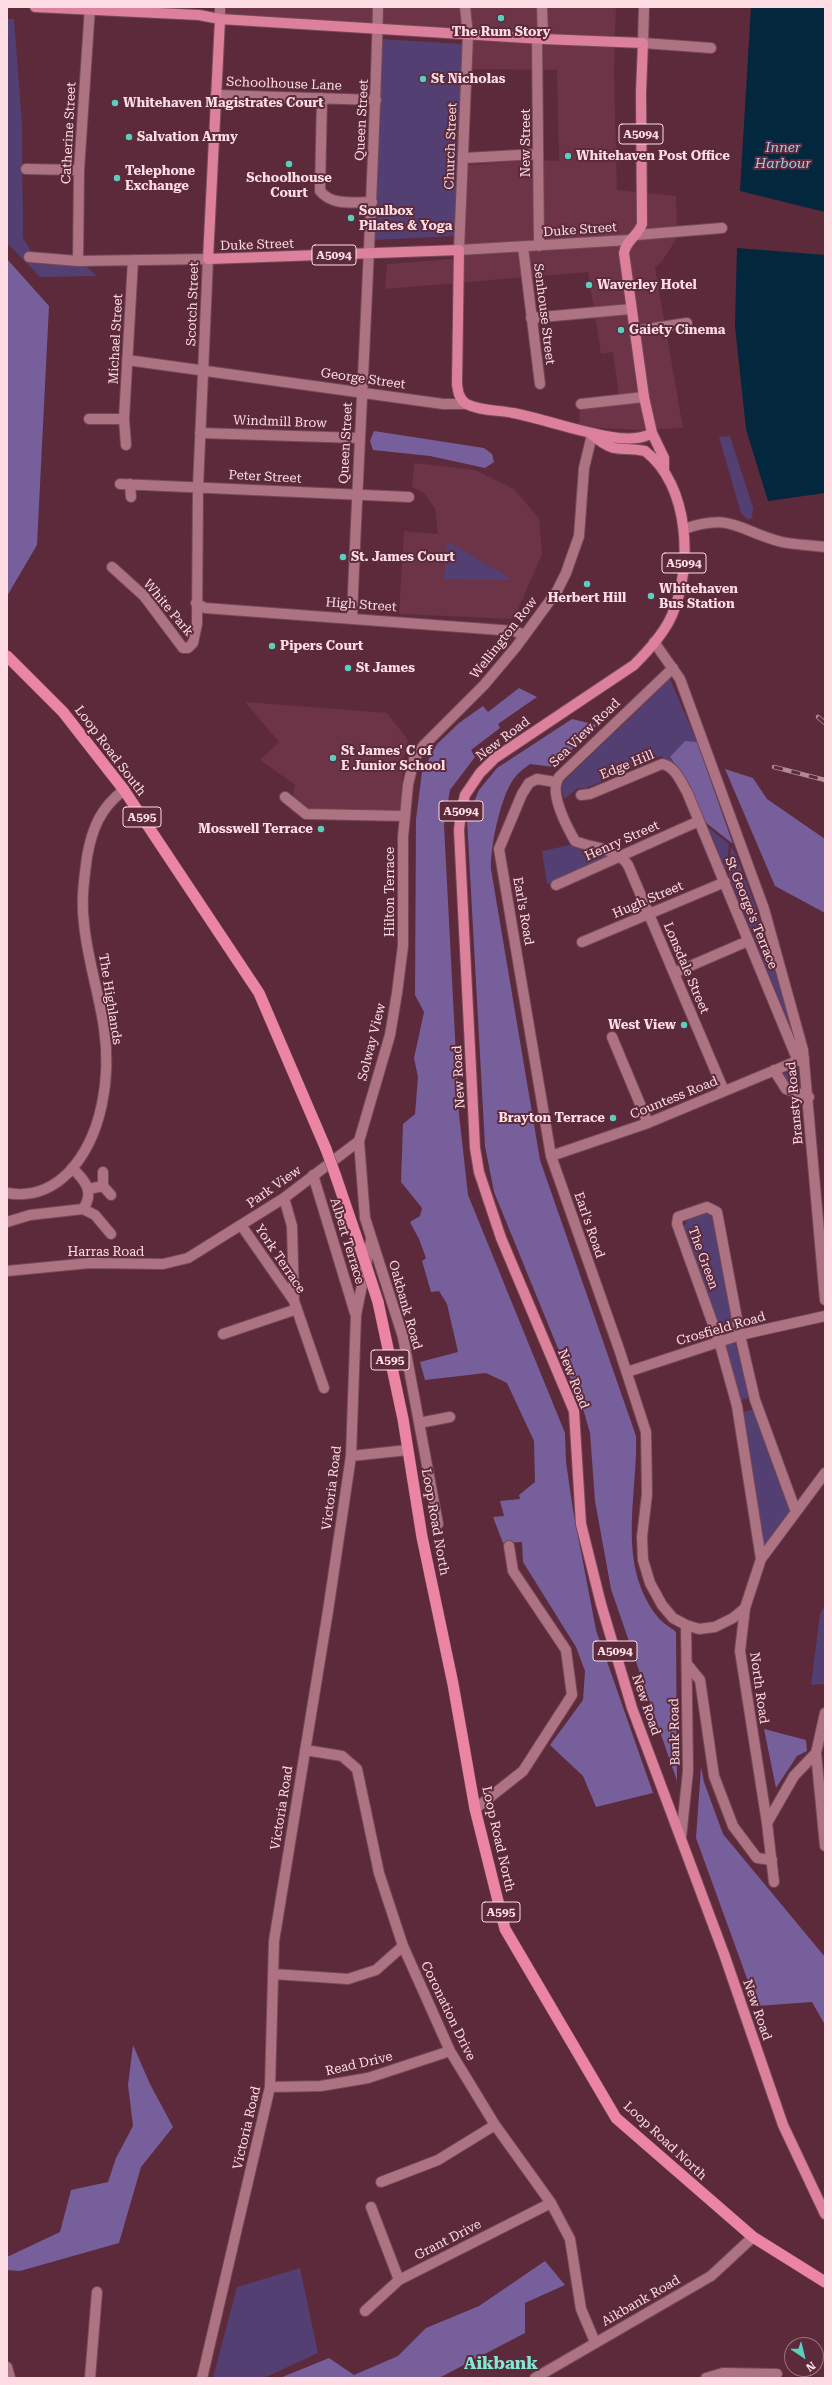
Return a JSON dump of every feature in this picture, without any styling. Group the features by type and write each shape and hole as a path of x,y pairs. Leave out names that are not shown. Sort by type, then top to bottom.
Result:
{"highway":[{"name":"Loop Road South","path":"7,656 63,712 124,790 259,993 336,1174 378,1302 403,1419"},
{"name":"Loop Road North","path":"403,1419 422,1537 454,1684 475,1809 505,1929 616,2118 753,2237 825,2282"}],"main road":[{"path":"35,7 90,8 199,15 220,19 468,35 643,43"},
{"name":"Scotch Street","path":"208,259 220,19"},
{"name":"A5094","path":"643,43 640,92 642,224 632,237 624,253 644,397 652,434 664,458 664,471"},
{"name":"Duke Street","path":"208,259 459,250"},
{"name":"Church Street","path":"459,250 457,384 460,398 466,404"},
{"name":"George Street","path":"466,404 514,413 592,434 631,438 645,437 652,434"},
{"name":"George Street","path":"592,434 605,445 618,450 645,451"},
{"path":"645,451 652,434"},
{"name":"A5094","path":"645,451 664,471 678,504 684,529 684,558 681,585 672,614 654,642"},
{"name":"New Road","path":"654,642 624,674 543,725 496,758 480,773 465,795 460,812 459,848 466,941 475,1148 479,1172 501,1238 574,1411 581,1524 601,1604 632,1708 724,1954 783,2125 825,2214"}],"street":[{"name":"Scotch Street","path":"220,7 220,19"},
{"name":"Queen Street","path":"352,617 359,438 372,202 378,7"},
{"name":"Church Street","path":"459,250 468,35 465,7"},
{"name":"New Street","path":"539,246 538,154 542,7"},
{"path":"644,7 643,43 711,48"},
{"name":"Catherine Street","path":"78,261 79,170 90,8"},
{"name":"Schoolhouse Lane","path":"216,95 376,100"},
{"path":"322,98 320,191 325,198 333,202 372,202"},
{"path":"464,158 538,154"},
{"path":"26,169 79,170"},
{"name":"Duke Street","path":"459,250 539,246 722,228"},
{"name":"Senhouse Street","path":"523,247 540,384"},
{"name":"Duke Street","path":"29,258 78,261 208,259"},
{"name":"Scotch Street","path":"196,602 198,487 208,259"},
{"name":"Michael Street","path":"126,445 124,420 133,260"},
{"path":"531,318 631,309"},
{"path":"634,331 687,322"},
{"name":"George Street","path":"128,360 443,404 466,404"},
{"path":"581,404 644,397"},
{"path":"89,419 124,420"},
{"name":"Windmill Brow","path":"200,433 359,438"},
{"name":"Wellington Row","path":"403,837 410,770 414,759 433,735 484,685 525,635 557,591 575,550 579,536 584,468 592,434"},
{"name":"Peter Street","path":"131,497 125,484 357,494 409,498"},
{"path":"684,529 703,522 728,522 781,542 825,547"},
{"name":"White Park","path":"112,567 144,596 183,648 188,648 193,643 197,624 196,602"},
{"name":"High Street","path":"196,602 205,608 352,617 514,631 525,635"},
{"name":"Bransty Road","path":"654,642 680,679 764,909 809,1097 825,1300"},
{"name":"Sea View Road","path":"621,856 603,848 575,841 560,809 555,782 673,668"},
{"name":"Edge Hill","path":"582,796 662,764 670,767 678,776"},
{"name":"St George's Terrace","path":"678,776 699,821 748,941 801,1059"},
{"name":"Earl's Road","path":"555,782 537,779 529,783 522,794 499,849 551,1156 627,1372 646,1432 647,1494 642,1537 643,1560 650,1583 662,1605 673,1618 686,1625 699,1629 715,1627 733,1618 745,1608"},
{"name":"The Highlands","path":"7,1193 31,1194 46,1189 61,1180 72,1168 88,1143 97,1121 103,1096 106,1063 104,1028 84,924 82,890 91,836 109,801 124,790"},
{"path":"285,797 306,814 404,816"},
{"name":"Henry Street","path":"556,885 699,821"},
{"name":"Hilton Terrace","path":"403,837 403,946"},
{"name":"Lonsdale Street","path":"621,856 628,865 724,1091"},
{"name":"Hugh Street","path":"582,942 724,882"},
{"path":"674,973 748,941"},
{"name":"Solway View","path":"359,1141 390,1035 403,946"},
{"path":"612,1037 648,1123"},
{"name":"Countess Road","path":"551,1156 648,1123 801,1059"},
{"path":"774,1070 786,1089 809,1097"},
{"name":"Park View","path":"202,1251 284,1198 359,1141"},
{"name":"Oakbank Road","path":"359,1141 362,1195 371,1238 403,1337 438,1524"},
{"path":"72,1168 81,1177 88,1189 88,1201 83,1208"},
{"path":"103,1172 103,1186 111,1195"},
{"name":"Albert Terrace","path":"313,1175 356,1315"},
{"path":"88,1189 103,1186"},
{"path":"284,1198 292,1226 296,1305 324,1388"},
{"name":"The Green","path":"761,1559 737,1406 719,1341 677,1224 678,1217 707,1207 712,1208 717,1212 740,1335 755,1400 796,1512"},
{"path":"7,1222 30,1215 83,1208 95,1215 111,1234"},
{"name":"York Terrace","path":"241,1225 296,1305"},
{"name":"Victoria Road","path":"202,2378 270,2087 274,1941 351,1456 356,1315 371,1238"},
{"name":"Harras Road","path":"7,1271 90,1263 163,1264 188,1258 202,1251"},
{"path":"222,1334 296,1305"},
{"name":"Crosfield Road","path":"627,1372 740,1335 825,1316"},
{"path":"419,1423 450,1418"},
{"path":"351,1456 408,1450"},
{"name":"North Road","path":"774,1882 767,1824 740,1651 745,1608 761,1559 825,1473"},
{"path":"475,1809 523,1771 572,1695 566,1650 513,1571 509,1546"},
{"name":"Bank Road","path":"681,1838 688,1771 686,1625"},
{"path":"687,1664 700,1680 714,1776 733,1826 757,1858 772,1860"},
{"path":"825,1713 816,1754 825,1846"},
{"name":"Coronation Drive","path":"305,1750 342,1756 357,1769 379,1873 403,1946 450,2051 495,2125 551,2203 570,2239 580,2309 595,2342"},
{"path":"767,1824 794,1776 816,1754"},
{"path":"273,1974 348,1979 376,1970 403,1946"},
{"name":"Read Drive","path":"270,2087 321,2086 368,2078 450,2051"},
{"path":"381,2182 438,2160 495,2125"},
{"name":"Grant Drive","path":"365,2311 400,2280 551,2203"},
{"path":"371,2207 400,2280"},
{"name":"Aikbank Road","path":"535,2378 711,2276 753,2237"},
{"path":"90,2378 97,2292"},
{"path":"7,2366 10,2378"},
{"path":"706,2378 723,2372 777,2374"}],"shaded area":[{"path":"220,7 616,7 614,70 617,190 676,196 677,238 661,263 655,267 683,428 641,430 579,427 580,403 619,397 613,352 601,354 588,272 385,289 387,264 464,258 468,165 533,160 559,161 557,70 467,69 468,35 220,19"},
{"path":"7,19 14,19 22,124 23,238 32,253 73,255 97,276 40,277 7,243"},
{"path":"382,39 463,44 456,236 374,240"},
{"path":"7,259 49,306 37,545 7,596"},
{"path":"374,431 484,448 492,454 494,462 485,468 430,456 373,450 370,441"},
{"path":"730,436 753,508 752,518 748,520 741,513 719,437"},
{"path":"414,463 475,470 514,489 539,518 542,554 514,619 399,614 404,531 438,534 435,509 424,493 412,487"},
{"path":"447,541 513,580 444,579"},
{"path":"670,679 697,742 685,742 670,758 682,772 680,773 664,760 662,756 586,788 578,788 564,799 561,784"},
{"path":"519,688 537,697 498,724 500,728 471,750 475,757 450,790 444,825 459,1114 468,1195 565,1433 566,1462 573,1510 596,1630 653,1793 596,1807 583,1776 550,1745 583,1700 585,1671 576,1647 523,1562 522,1542 503,1543 493,1517 504,1516 500,1501 520,1499 519,1495 535,1482 534,1441 507,1383 486,1373 425,1380 420,1362 458,1352 447,1304 439,1291 431,1292 422,1261 426,1258 419,1239 410,1222 420,1216 422,1208 401,1182 403,1124 415,1114 418,1077 414,1058 424,1012 415,995 416,819 422,772 437,744 459,723 483,706 488,712"},
{"name":"St James' C of E Junior School","path":"245,702 387,713 408,740 404,757 400,814 308,811 292,798 295,785 260,760 279,742"},
{"path":"572,719 597,725 554,767 530,764 516,776 501,807 492,848 491,869 540,1160 636,1436 632,1529 633,1552 637,1574 644,1596 657,1616 676,1632 677,1781 611,1589 595,1501 590,1433 584,1412 494,1192 485,1146 467,819 479,790 497,768"},
{"path":"685,741 697,742 733,844 705,822 689,788 691,787 670,757"},
{"path":"725,769 753,778 767,799 825,839 825,913 775,886"},
{"path":"708,827 729,844 726,870"},
{"path":"570,845 587,853 608,856 547,884 542,851"},
{"path":"731,847 735,852 755,904 795,1039 729,876"},
{"path":"791,1069 799,1078 800,1090 789,1084 784,1077 784,1074"},
{"path":"708,1213 715,1219 734,1331 721,1334 683,1228 688,1219"},
{"path":"735,1342 750,1395 748,1398 741,1400 724,1346"},
{"path":"754,1409 792,1510 764,1549 741,1413"},
{"path":"825,1605 825,1680 824,1684 811,1685 820,1614"},
{"path":"764,1729 806,1740 807,1751 797,1756 776,1788"},
{"path":"701,1767 704,1782 723,1834 825,1957 825,2025 812,2002 757,2006 696,1838"},
{"path":"133,2045 150,2084 173,2127 141,2167 119,2243 20,2271 7,2270 7,2257 60,2232 71,2190 108,2182 116,2158 133,2126 128,2085"},
{"path":"545,2261 565,2285 525,2303 525,2333 439,2378 280,2378 329,2358 354,2375 398,2356 426,2328 479,2306"},
{"path":"300,2268 318,2353 264,2378 213,2378 237,2287"}],"water":[{"name":"Inner Harbour","path":"751,7 825,7 825,212 740,191"},
{"path":"737,248 825,255 825,493 768,501 746,429 735,326"}],"railway":[{"path":"818,717 825,723"},
{"path":"774,767 825,780"}],"place":[{"name":"The Rum Story","path":"501,18"},
{"name":"St Nicholas","path":"423,79"},
{"name":"Whitehaven Magistrates Court","path":"115,103"},
{"name":"Salvation Army","path":"129,137"},
{"name":"Whitehaven Post Office","path":"568,156"},
{"name":"Schoolhouse Court","path":"289,164"},
{"name":"Telephone Exchange","path":"117,178"},
{"name":"Soulbox Pilates & Yoga","path":"351,218"},
{"name":"Waverley Hotel","path":"589,285"},
{"name":"Gaiety Cinema","path":"621,330"},
{"name":"St. James Court","path":"343,557"},
{"name":"Herbert Hill","path":"587,584"},
{"name":"Whitehaven Bus Station","path":"651,596"},
{"name":"Pipers Court","path":"272,646"},
{"name":"St James","path":"348,668"},
{"name":"St James' C of E Junior School","path":"333,758"},
{"name":"Mosswell Terrace","path":"321,829"},
{"name":"West View","path":"684,1025"},
{"name":"Brayton Terrace","path":"613,1118"}],"district":[{"name":"Aikbank","path":"501,2364"}]}
